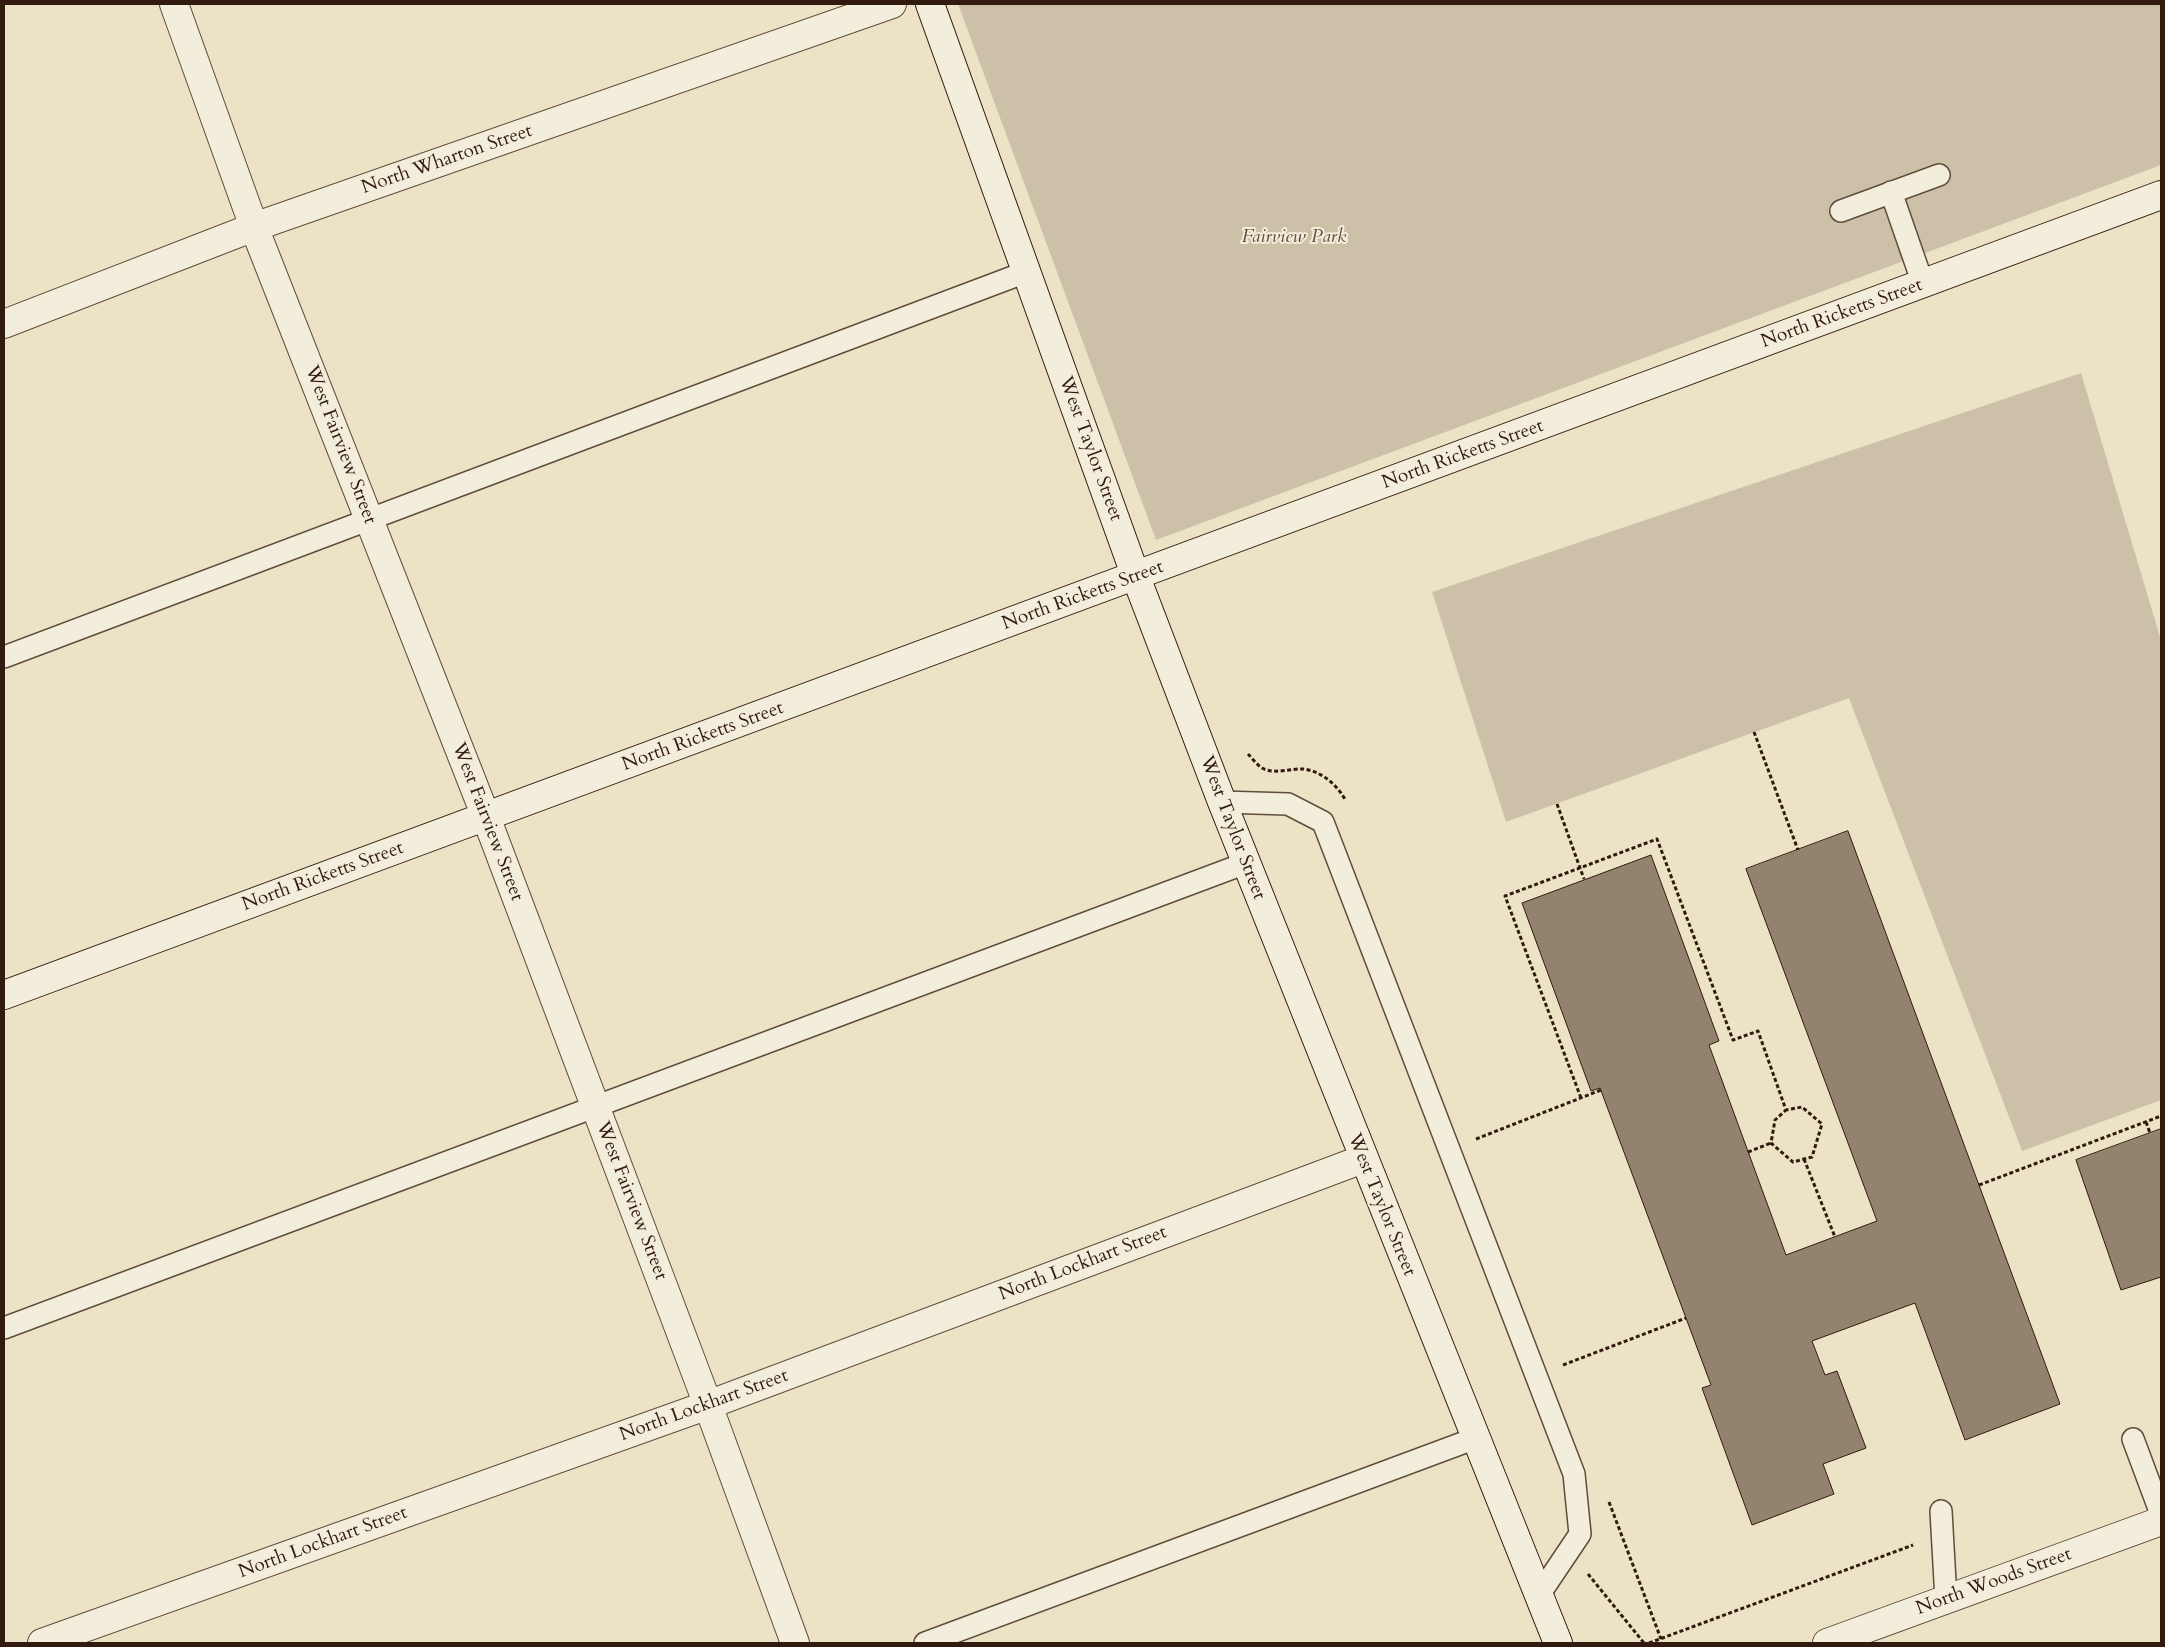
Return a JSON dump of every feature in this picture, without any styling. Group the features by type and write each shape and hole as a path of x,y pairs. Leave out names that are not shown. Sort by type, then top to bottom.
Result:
{"street":[{"name":"West Fairview Street","path":"174,4 254,227 486,818 708,1405 795,1643"},
{"name":"North Wharton Street","path":"4,324 254,227 892,4"},
{"name":"West Taylor Street","path":"930,4 1136,577 1222,802 1363,1159 1558,1643"},
{"name":"North Ricketts Street","path":"4,995 1136,577 2161,195"},
{"name":"North Lockhart Street","path":"42,1643 708,1405 1363,1159"},
{"name":"North Woods Street","path":"1827,1643 2161,1521"}],"lane":[{"path":"1841,211 1939,175"},
{"path":"1891,192 1923,284"},
{"path":"4,657 1026,272"},
{"path":"1222,802 1288,804 1323,822 1574,1474 1580,1534 1538,1595"},
{"path":"4,1328 1246,863"},
{"path":"925,1643 1476,1438"},
{"path":"2133,1439 2161,1514"},
{"path":"1941,1511 1946,1600"}],"path":[{"path":"1754,732 1798,850"},
{"path":"1557,804 1584,879"},
{"path":"1581,1098 1505,896 1657,839 1733,1040 1758,1031 1786,1110"},
{"path":"1449,1149 1601,1090"},
{"path":"1802,1107 1822,1124 1812,1157 1793,1162 1771,1143 1775,1120 1786,1110 1802,1107"},
{"path":"1979,1185 2161,1116"},
{"path":"2146,1122 2150,1133"},
{"path":"1748,1152 1771,1143"},
{"path":"1804,1159 1835,1237"},
{"path":"1536,1375 1686,1318"},
{"path":"1649,1643 1922,1542"},
{"path":"1569,1550 1644,1643"}],"green space":[{"name":"Fairview Park","path":"958,4 2161,4 2161,165 1156,540"},
{"path":"2081,373 2161,640 2161,1100 2022,1151 1849,698 1506,822 1432,592"}],"building":[{"path":"1848,831 2060,1404 1965,1440 1915,1303 1812,1341 1825,1375 1837,1371 1866,1448 1823,1464 1834,1494 1752,1525 1702,1388 1711,1385 1600,1088 1591,1091 1522,903 1651,855 1719,1041 1709,1045 1786,1255 1877,1221 1746,869"},
{"path":"2161,1129 2161,1277 2121,1290 2076,1160"}]}
